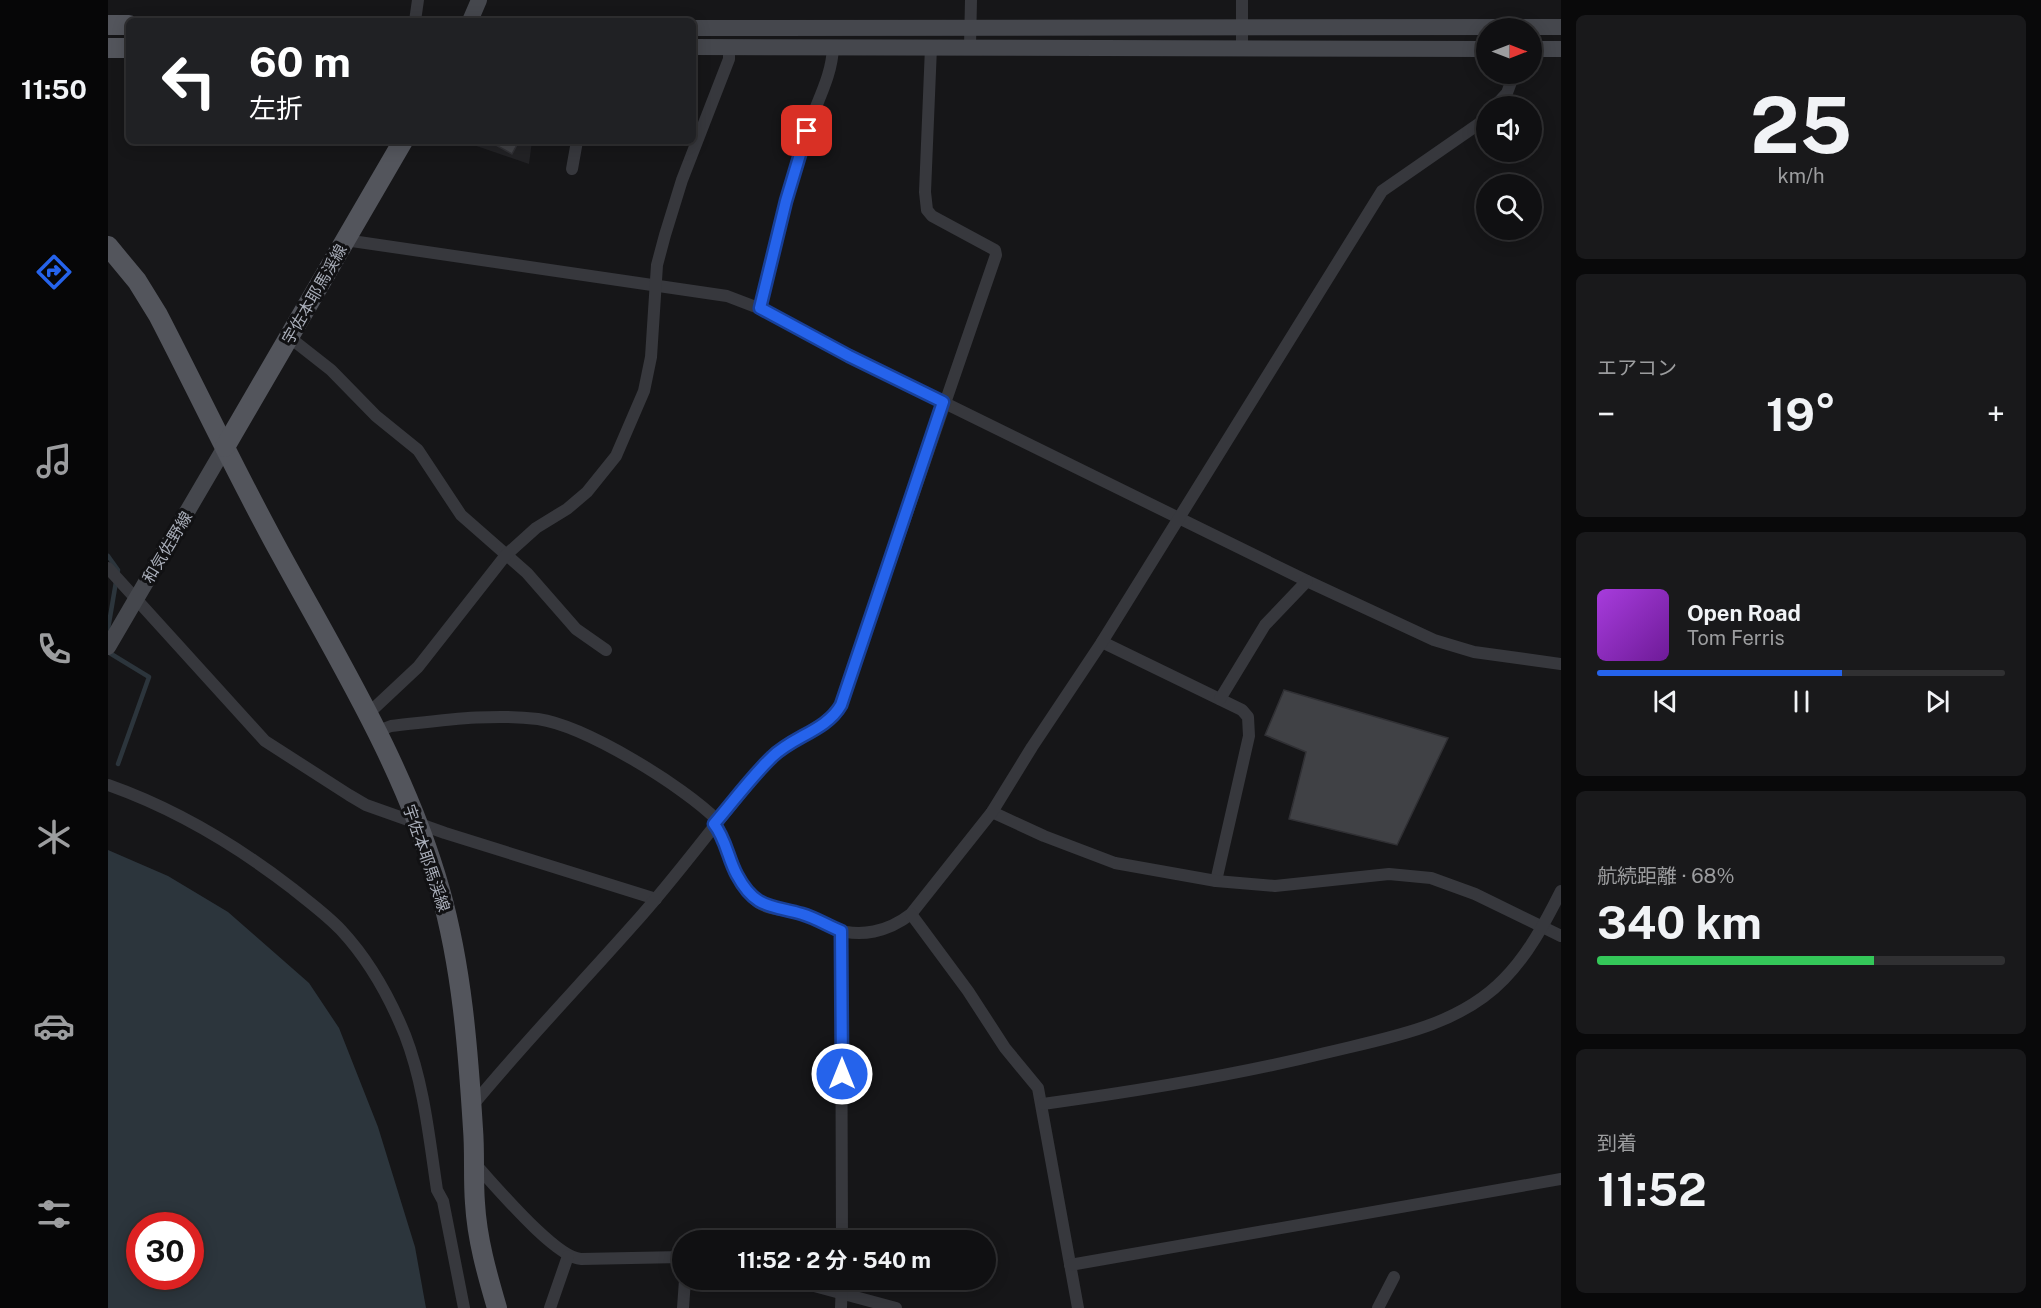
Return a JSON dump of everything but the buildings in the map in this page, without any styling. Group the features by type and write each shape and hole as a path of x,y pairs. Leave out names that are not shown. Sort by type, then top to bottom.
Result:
{"main road":[{"path":"108,25 126,25"},
{"path":"108,48 126,48"},
{"name":"宇佐本耶馬渓線","path":"225,447 401,144"},
{"name":"宇佐本耶馬渓線","path":"108,246 137,281 158,315 278,550 370,712 393,760 416,823 439,888 448,922 462,1004 472,1106 478,1229 494,1304"}],"street":[{"path":"415,18 418,0"},
{"path":"471,18 479,0"},
{"path":"970,46 971,0"},
{"path":"1242,0 1242,47"},
{"path":"1542,27 1561,27"},
{"path":"696,28 1476,28"},
{"path":"472,1106 656,899 715,822 772,756 797,738 825,724 835,716 841,705 943,402 996,255 995,250 944,224 927,210 925,192 932,46"},
{"path":"696,47 1476,49"},
{"path":"370,712 418,667 506,555 536,528 567,509 587,492 616,456 644,391 651,357 657,265 682,180 729,59 729,47"},
{"path":"760,308 786,201 807,131 832,68 833,47"},
{"path":"1542,49 1561,49"},
{"path":"378,731 391,726 476,717 540,719 577,733 653,770 685,792 715,822 736,875 758,902 771,908 802,914 841,931 873,932 898,925 911,915 993,812 1032,747 1102,642 1382,191 1476,126"},
{"path":"572,169 576,144"},
{"path":"345,240 727,296 760,308 849,356 1179,516 1307,581 1434,640 1474,652 1561,664"},
{"path":"289,337 332,370 376,416 418,450 429,463 461,515 527,573 576,629 606,650"},
{"name":"和気佐野線","path":"108,647 225,447"},
{"path":"108,568 265,741 366,805 656,899"},
{"path":"1221,699 1265,625 1307,581"},
{"path":"1102,642 1221,699 1242,710 1248,717 1250,726 1216,880"},
{"path":"108,785 150,800 258,862 341,930 365,960 394,1011 416,1070 424,1103 437,1190 443,1201 464,1308"},
{"path":"993,812 1044,836 1115,863 1216,880 1297,886 1358,877 1411,874 1475,894 1561,936"},
{"path":"1043,1104 1252,1071 1431,1024 1461,1011 1504,980 1542,927 1561,891"},
{"path":"911,915 957,974 1005,1048 1035,1083 1043,1104 1078,1308"},
{"path":"841,931 842,1230"},
{"path":"474,1163 549,1241 568,1256 581,1259 672,1257"},
{"path":"1070,1265 1561,1179"},
{"path":"550,1308 568,1256"},
{"path":"1378,1308 1394,1277"},
{"path":"683,1308 684,1290"},
{"path":"830,1290 896,1308"},
{"path":"841,1308 842,1293"}],"shaded area":[{"path":"471,144 532,144 529,164"},
{"path":"108,850 168,876 228,912 309,983 339,1028 378,1127 415,1247 426,1308 108,1308"}],"waterway":[{"path":"108,556 118,570 108,629"},
{"path":"108,652 149,677 118,764"}],"route":[{"path":"807,131 772,252 760,308 849,356 943,402 841,705 835,716 825,724 797,738 772,756 714,824 723,839 736,875 752,897 764,906 802,914 841,931 842,1074"}]}
